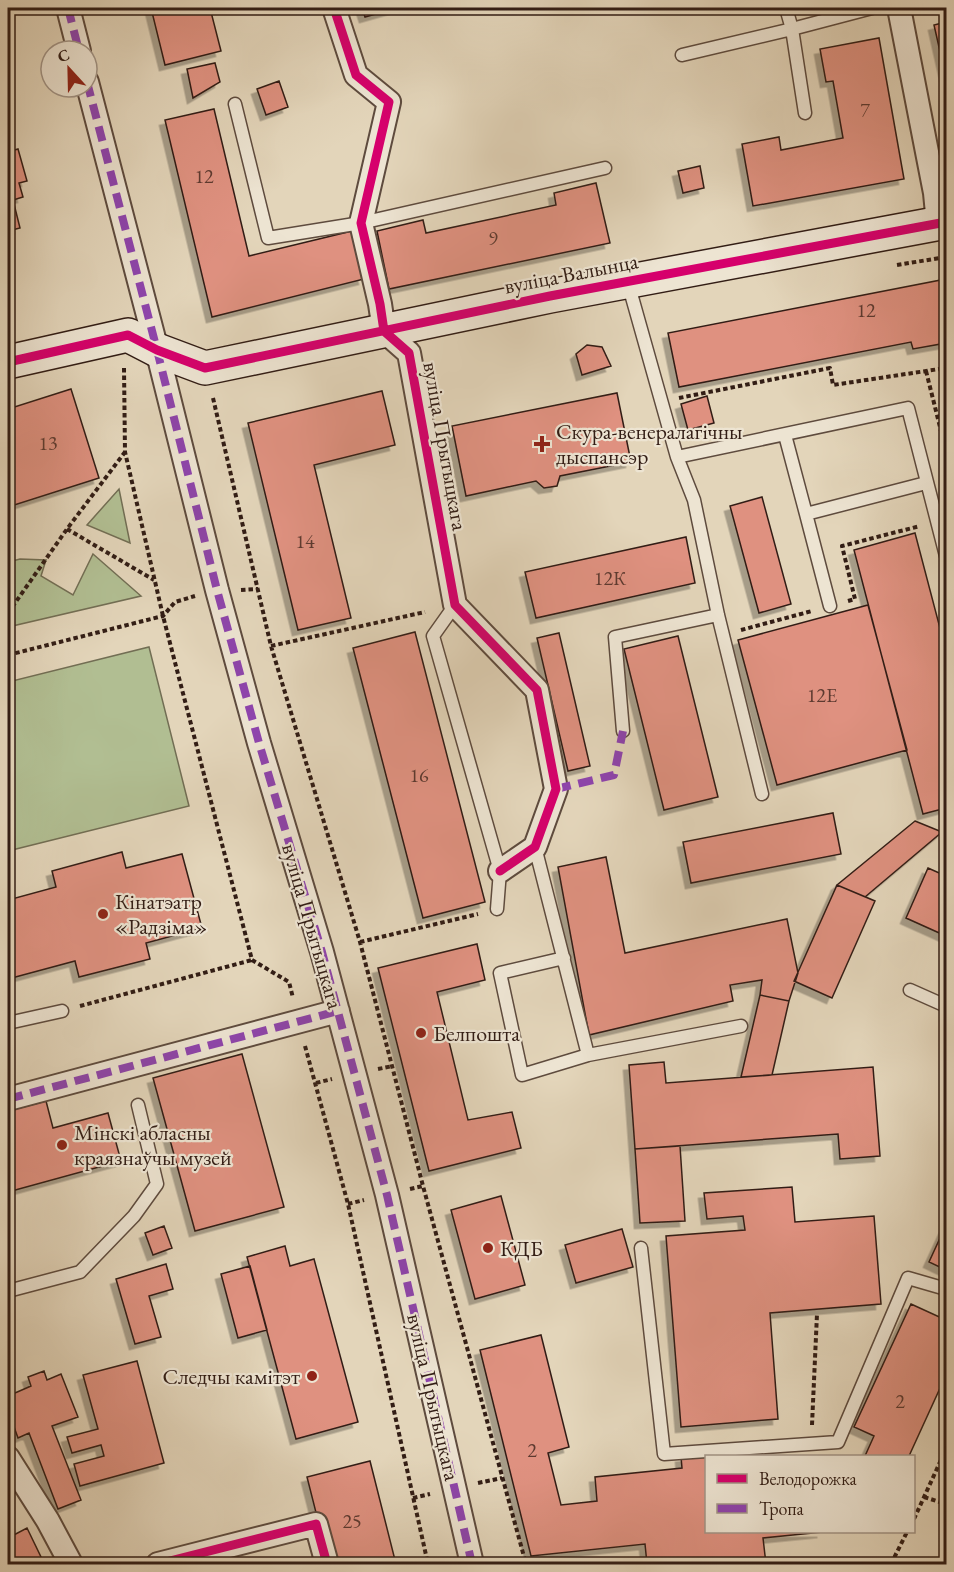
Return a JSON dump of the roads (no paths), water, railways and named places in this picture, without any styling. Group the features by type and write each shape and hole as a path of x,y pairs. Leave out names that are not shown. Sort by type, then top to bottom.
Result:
{"street":[{"path":"68,8 76,39"},
{"path":"334,8 356,75 389,102 361,223 384,331"},
{"path":"899,8 942,223"},
{"name":"вуліца Прытыцкага","path":"91,99 157,350 216,590 322,952 387,1195 472,1564"},
{"name":"вуліца Валынца","path":"157,350 208,379 384,331 942,223"},
{"name":"вуліца Прытыцкага","path":"384,331 409,352 455,605"},
{"path":"8,362 128,335 157,350"},
{"path":"455,605 537,690 556,789 535,847 500,871"},
{"path":"8,1099 338,1011"},
{"path":"8,1458 48,1521 71,1564"},
{"path":"158,1564 316,1524 327,1564"}],"lane":[{"path":"786,8 792,29 806,112"},
{"path":"682,55 872,8"},
{"path":"235,104 268,238 361,223 605,168"},
{"path":"628,282 676,457 694,500 718,615 762,794"},
{"path":"676,457 908,408 946,556"},
{"path":"785,435 830,606"},
{"path":"806,514 926,483"},
{"path":"455,605 433,636 500,871 497,909"},
{"path":"623,731 615,638 718,615"},
{"path":"535,847 588,1055"},
{"path":"564,958 500,973 522,1075 588,1055 741,1026"},
{"path":"910,990 946,1006"},
{"path":"8,1023 62,1011"},
{"path":"8,1291 80,1272 134,1216 157,1184 138,1105"},
{"path":"641,1248 664,1454 838,1442 908,1278 946,1289"}],"place":[{"name":"Скура-венералагічны дыспансэр","path":"542,444"},
{"name":"Кінатэатр «Радзіма»","path":"103,914"},
{"name":"Белпошта","path":"421,1033"},
{"name":"Мінскі абласны краязнаўчы музей","path":"62,1145"},
{"name":"КДБ","path":"488,1248"},
{"name":"Следчы камітэт","path":"312,1376"}]}
